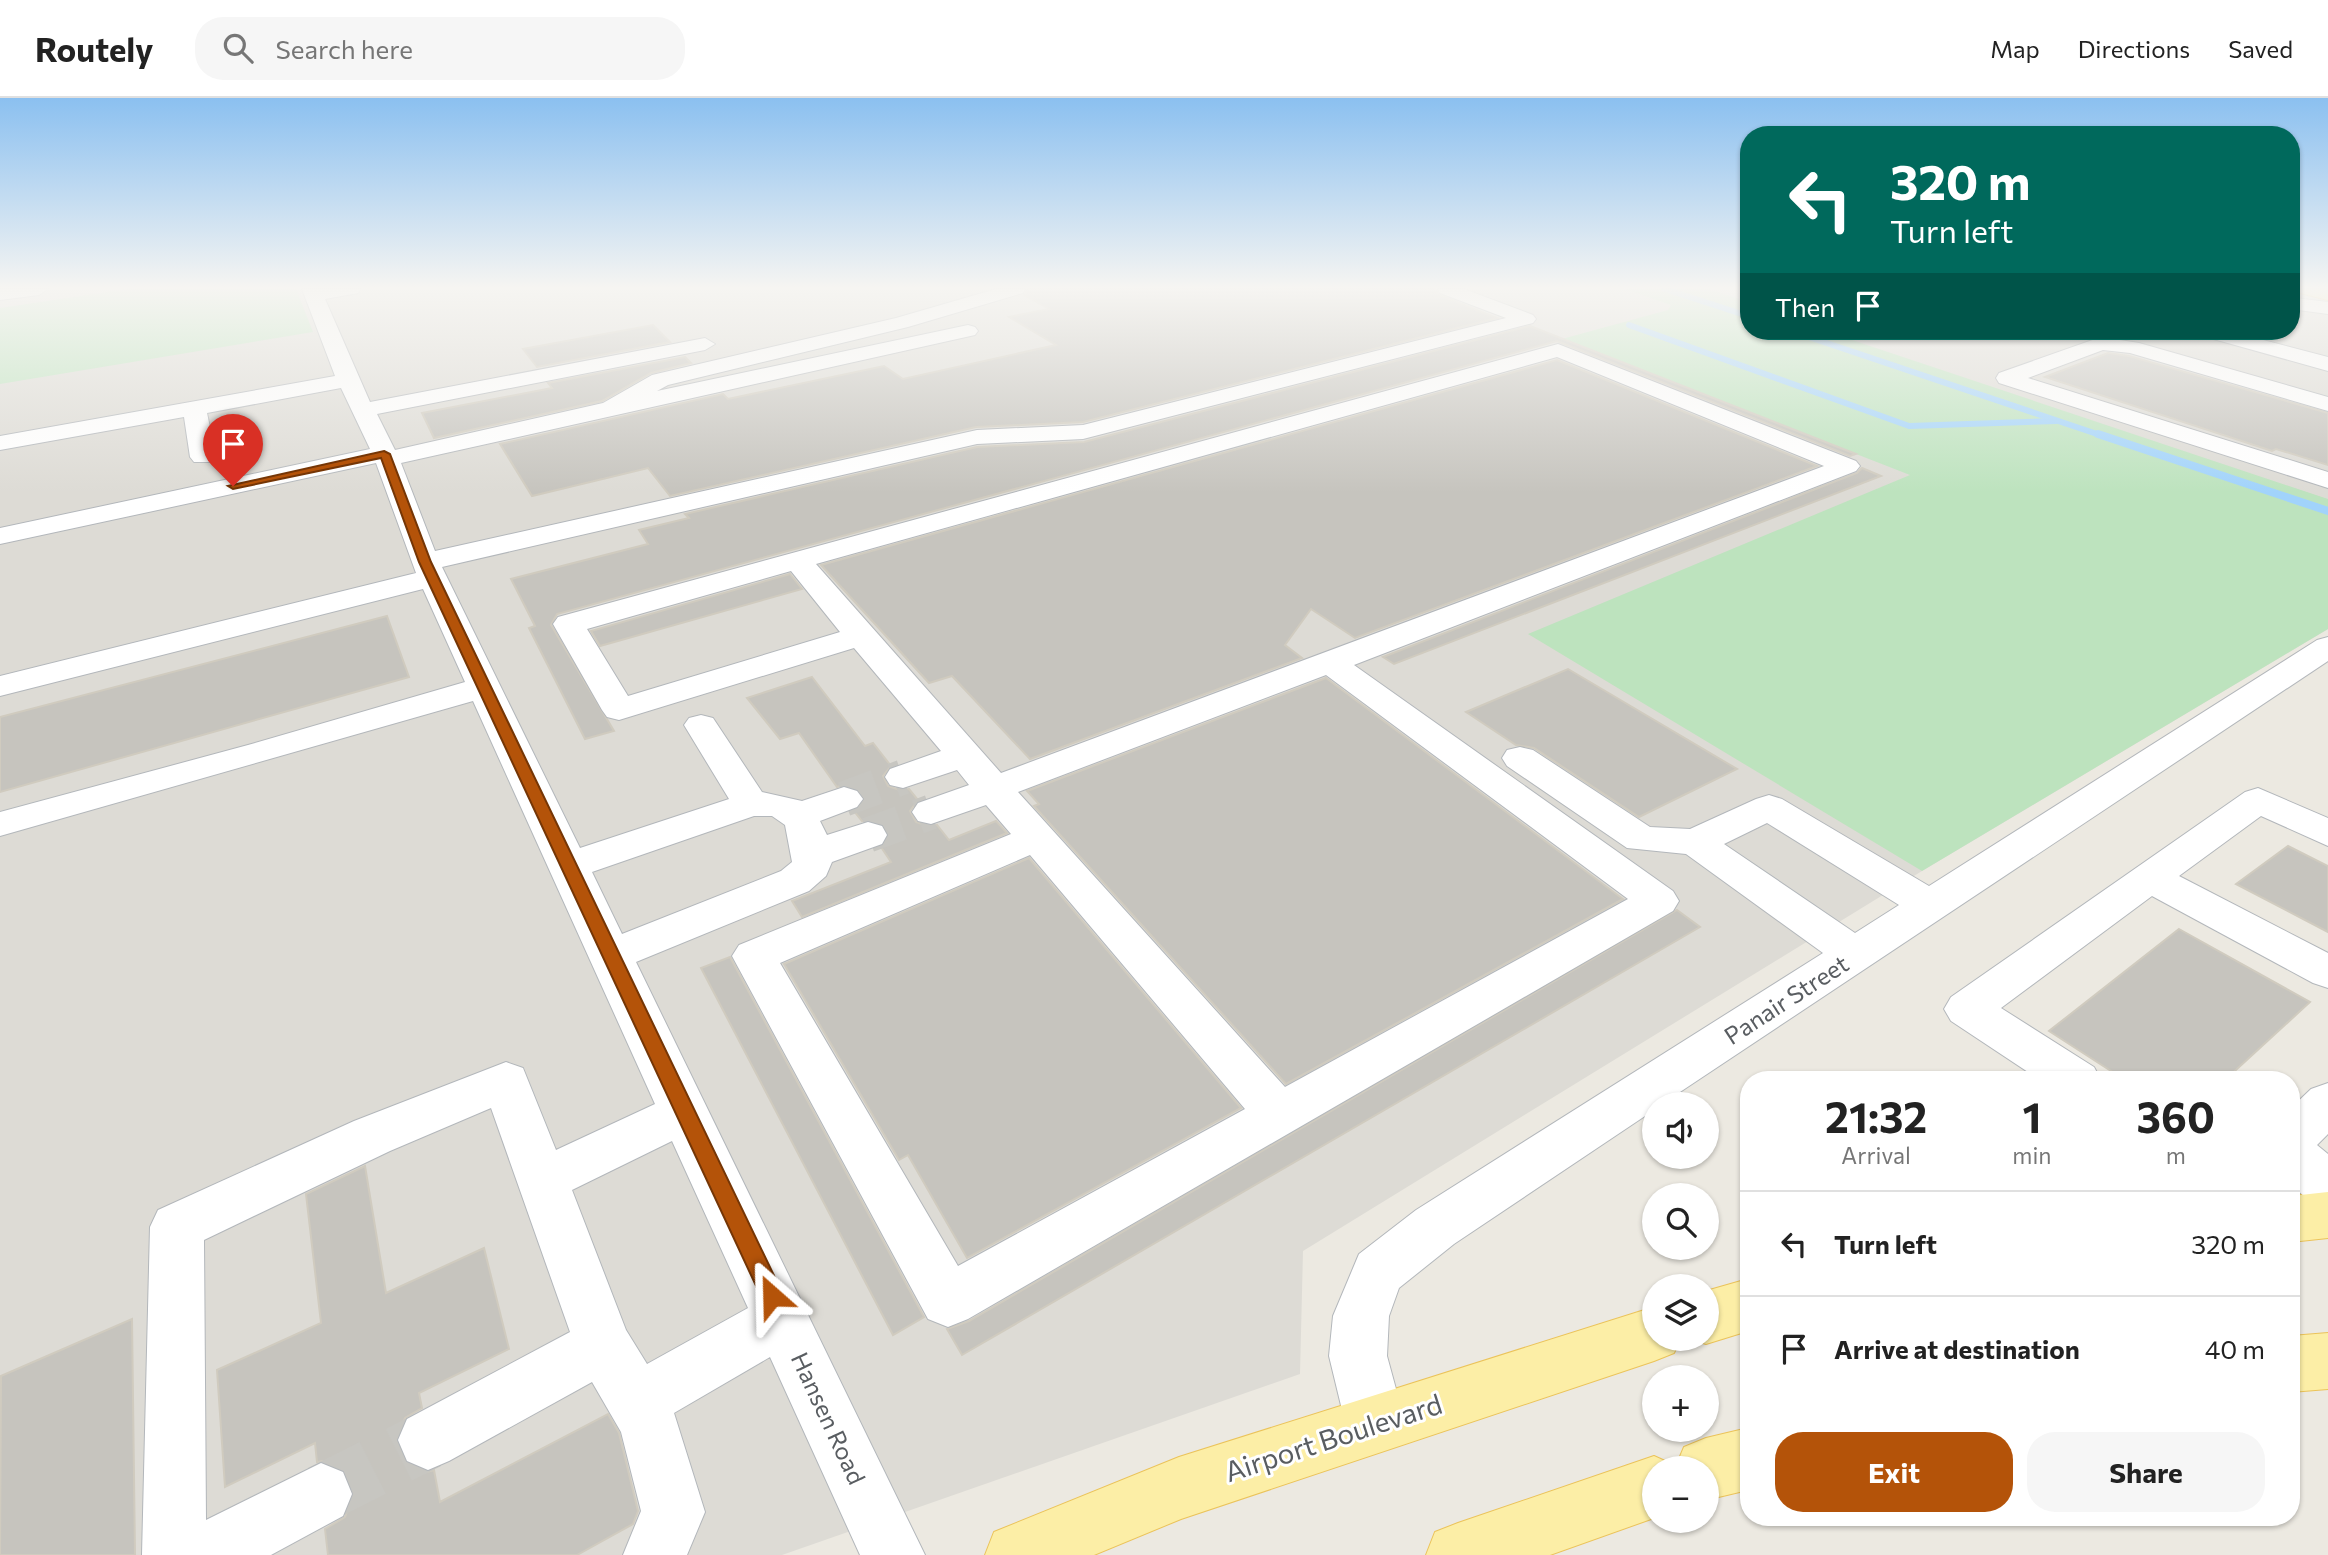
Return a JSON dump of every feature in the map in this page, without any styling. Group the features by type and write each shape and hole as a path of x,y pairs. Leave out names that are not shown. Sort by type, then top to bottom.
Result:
{"main road":[{"path":"2300,1218 2328,1214"},
{"path":"1719,1314 1740,1307"},
{"name":"Airport Boulevard","path":"1017,1555 1179,1488 1374,1422 1642,1338"},
{"path":"2300,1363 2328,1361"},
{"path":"1719,1466 1740,1460"},
{"path":"1458,1555 1642,1491"}],"street":[{"name":"Hansen Road","path":"340,357 355,395 386,456 429,570 893,1555"},
{"path":"0,443 194,408 355,395 613,357"},
{"path":"611,408 660,380 757,357"},
{"path":"0,536 847,357"},
{"path":"0,686 429,570 941,444 977,437 1083,432 1377,357"},
{"path":"860,636 619,710 569,624 1533,357"},
{"path":"931,812 1847,466 1575,357"},
{"path":"2065,357 2007,378 2328,480"},
{"path":"2166,357 2328,404"},
{"path":"2253,357 2328,384"},
{"path":"2305,357 2328,363"},
{"path":"194,408 203,457"},
{"path":"797,560 963,755 1279,1114"},
{"name":"Panair Street","path":"1374,1422 1359,1356 1361,1316 1378,1272 1435,1227 2328,647"},
{"path":"1036,838 754,956 948,1301 1658,901 1330,663"},
{"path":"0,824 261,753 485,687"},
{"path":"701,725 751,804"},
{"path":"903,777 963,755"},
{"path":"1520,758 1641,839 1695,842 1769,807 1930,905"},
{"path":"797,816 844,799"},
{"path":"2063,1071 1967,1009 2258,800 2328,833"},
{"path":"569,866 751,804 769,802 797,816 811,836 812,867 795,881 611,955"},
{"path":"811,855 868,835"},
{"path":"1695,842 1855,954"},
{"path":"2148,877 2328,972"},
{"path":"174,1555 177,1227 372,1136 506,1081 603,1345 648,1422 673,1512 655,1555"},
{"path":"2300,1130 2328,1103"},
{"path":"542,1180 685,1112"},
{"path":"2300,1160 2328,1186"},
{"path":"637,1402 783,1319"},
{"path":"428,1440 603,1345"},
{"path":"205,1555 321,1494"}],"shaded area":[{"path":"0,357 2328,357 2328,629 1922,871 1303,1251 1300,1374 782,1555 0,1555"}],"green space":[{"path":"0,357 163,357 0,384"},
{"path":"1608,357 1903,357 2328,499 2328,629 1922,871 1528,634 1910,475"}],"building":[{"path":"529,357 590,357 537,367"},
{"path":"685,357 691,363 651,373 602,401 434,438 422,413 552,388 548,383"},
{"path":"1002,357 1342,357 1083,422 976,427 670,496 648,468 532,496 500,444 723,394 728,399 884,366 903,379"},
{"path":"1411,357 1498,357 557,614 551,625 614,731 585,739 529,628 535,626 511,579 648,544 639,530 689,518 685,514 977,447 1084,442"},
{"path":"1598,357 1609,357 1856,454 1850,456"},
{"path":"2098,357 2132,357 2328,413 2328,465 2276,449 2272,451 2045,377"},
{"path":"1557,360 1817,466 1355,638 1311,609 1285,645 1302,658 1030,759 952,676 929,683 821,565"},
{"path":"1862,468 1881,476 1394,664 1383,657 1857,473"},
{"path":"790,574 802,589 600,646 591,631"},
{"path":"387,616 409,677 0,792 0,717"},
{"path":"1568,669 1737,769 1639,817 1534,748 1516,745 1466,712"},
{"path":"812,677 865,746 873,743 891,766 883,776 888,786 902,791 909,789 918,800 910,811 916,822 930,827 937,825 949,840 996,821 1007,833 802,917 792,901 891,862 881,847 889,836 884,825 869,819 862,821 854,811 866,799 859,789 845,784 837,787 799,733 780,739 747,698"},
{"path":"1326,678 1623,899 1286,1084 1034,806 1039,804 1027,791"},
{"path":"2288,846 2328,866 2328,932 2236,884"},
{"path":"1029,858 1241,1108 967,1258 908,1155 899,1160 784,964"},
{"path":"1677,910 1700,927 962,1355 947,1329 969,1321"},
{"path":"2179,929 2310,1002 2235,1071 2111,1071 2049,1031"},
{"path":"730,957 924,1317 893,1335 701,968"},
{"path":"365,1166 386,1293 484,1248 509,1349 419,1393 422,1408 405,1418 396,1439 405,1462 427,1472 434,1470 440,1502 608,1414 619,1433 638,1511 633,1524 577,1555 328,1555 325,1529 345,1517 354,1493 344,1470 322,1461 317,1462 315,1443 225,1487 217,1370 321,1323 306,1194"},
{"path":"132,1319 135,1555 0,1555 1,1376"}],"waterway":[{"path":"1718,357 1909,426 2056,421"},
{"path":"1868,357 2103,436"},
{"path":"2098,434 2328,511"}],"tunnel":[{"path":"844,799 903,777"},
{"path":"868,835 931,812"},
{"path":"321,1494 428,1440"}],"route":[{"path":"233,486 384,454 425,562 772,1296"}]}
